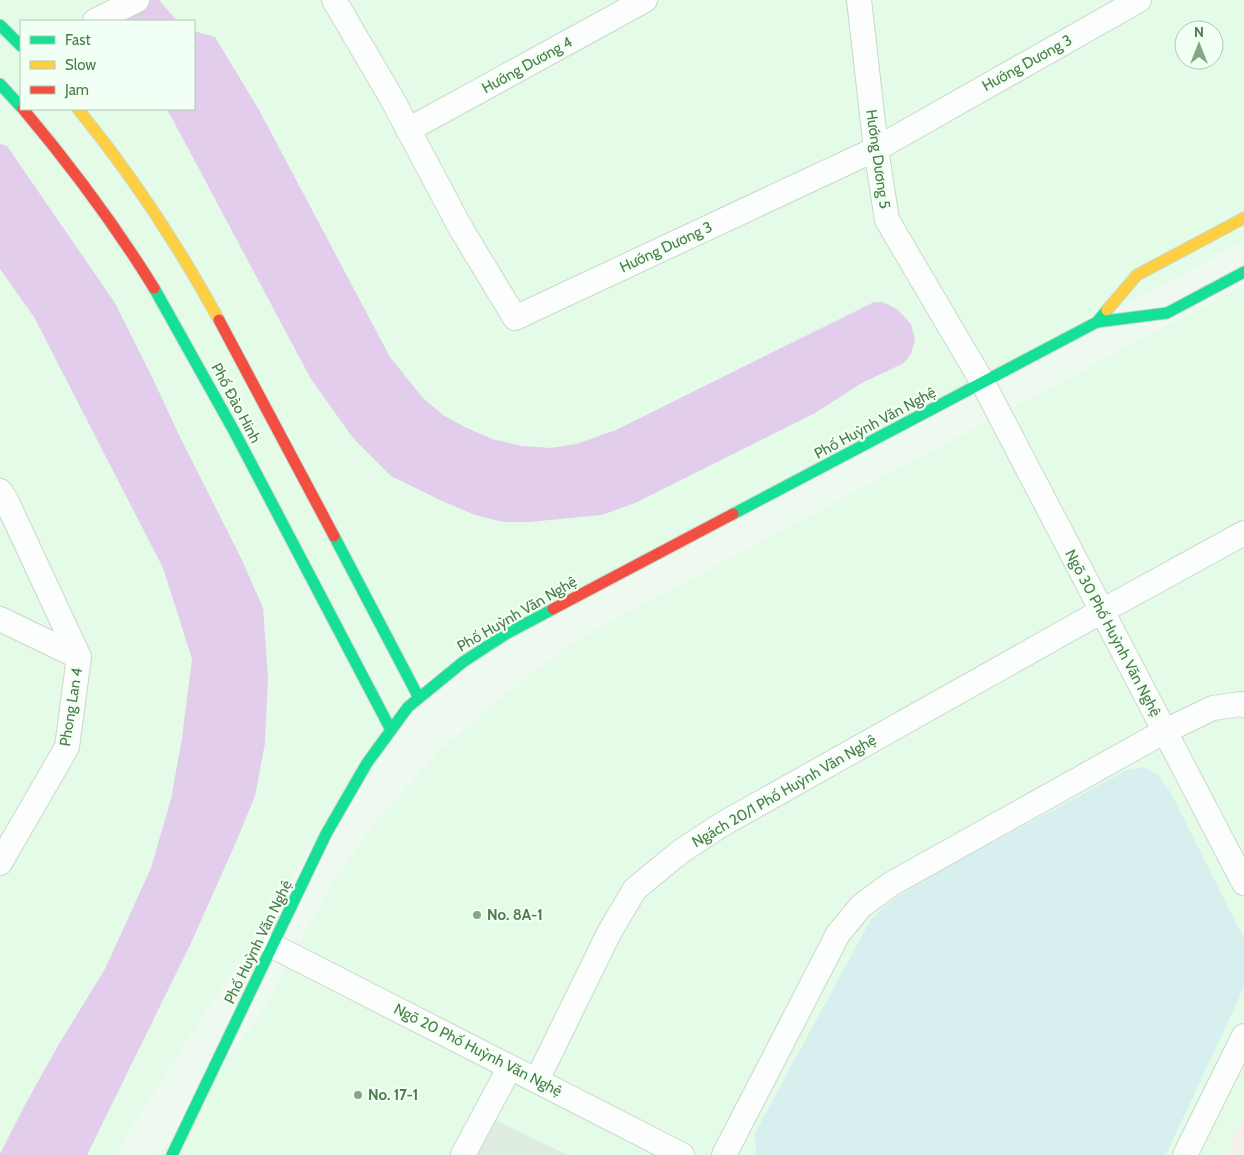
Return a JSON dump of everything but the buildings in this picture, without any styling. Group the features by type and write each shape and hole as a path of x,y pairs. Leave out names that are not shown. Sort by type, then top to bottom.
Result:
{"street":[{"path":"97,20 138,0"},
{"name":"Hướng Dương 3","path":"334,0 391,96 460,227 515,318 876,149 1139,0"},
{"name":"Hướng Dương 4","path":"408,130 645,0"},
{"name":"Hướng Dương 5","path":"859,0 876,149 887,220 983,383"},
{"path":"0,25 20,45"},
{"name":"Phố Đào Hinh","path":"0,84 20,106"},
{"name":"Phố Đào Hinh","path":"24,110 66,152 113,222 177,326 223,409 391,730"},
{"name":"Phố Đào Hinh","path":"79,110 92,131 143,193 228,334 419,698"},
{"name":"Phố Huỳnh Văn Nghệ","path":"1097,322 1137,275 1244,218"},
{"name":"Phố Huỳnh Văn Nghệ","path":"172,1155 326,834 367,763 408,708 462,662 506,634 1097,322 1167,313 1244,272"},
{"name":"Ngõ 30 Phố Huỳnh Văn Nghệ","path":"983,383 1244,883"},
{"name":"Phong Lan 4","path":"0,491 6,500 78,657 67,747 1,858"},
{"name":"Ngách 20/1 Phố Huỳnh Văn Nghệ","path":"537,1080 609,933 634,889 680,852 720,825 1244,533"},
{"path":"0,619 78,657"},
{"path":"724,1155 838,934 861,906 891,884 1165,731 1213,708 1244,705"},
{"name":"Ngõ 20 Phố Huỳnh Văn Nghệ","path":"272,946 682,1155"},
{"path":"1185,1155 1244,1036"},
{"path":"463,1155 510,1067"}],"shaded area":[{"path":"0,0 1244,0 1244,241 416,683 114,1155 0,1155"},
{"path":"110,0 159,0 176,20 128,20"},
{"path":"195,31 215,37 259,110 390,357 422,397 443,415 492,439 522,446 551,448 576,444 616,430 874,302 883,302 898,310 911,324 915,339 911,354 904,363 860,384 815,413 635,503 602,515 529,522 503,522 475,515 391,476 353,438 311,379 168,110 195,110"},
{"path":"0,144 7,146 115,303 242,560 263,608 268,677 265,743 255,796 190,945 87,1155 0,1154 59,1044 105,969 151,868 171,799 182,738 192,659 163,568 34,317 0,269"},
{"path":"1242,286 1244,288 1244,1155 159,1155 266,1006 331,885 377,820 439,751 507,693 577,640"},
{"path":"1143,767 1158,775 1171,793 1244,939 1244,987 1166,1155 756,1155 755,1133 870,921 886,905 920,882 1127,770"},
{"path":"1244,1118 1244,1155 1226,1155"},
{"path":"492,1119 568,1155 474,1155"}],"traffic: fast":[{"path":"0,25 20,45"},
{"path":"0,84 20,106"},
{"path":"1097,322 1167,313 1244,272"},
{"path":"154,288 234,431 391,730"},
{"path":"733,514 1097,322 1107,310"},
{"path":"334,536 419,698"},
{"path":"172,1155 326,834 367,763 408,707 463,662 506,634 553,609"}],"traffic: slow":[{"path":"79,110 136,185 187,265 219,320"},
{"path":"1107,310 1137,275 1244,218"}],"traffic: jam":[{"path":"24,110 92,196 154,288"},
{"path":"219,320 334,536"},
{"path":"553,609 733,514"}],"place":[{"name":"No. 8A-1","path":"477,915"},
{"name":"No. 17-1","path":"358,1095"}]}
